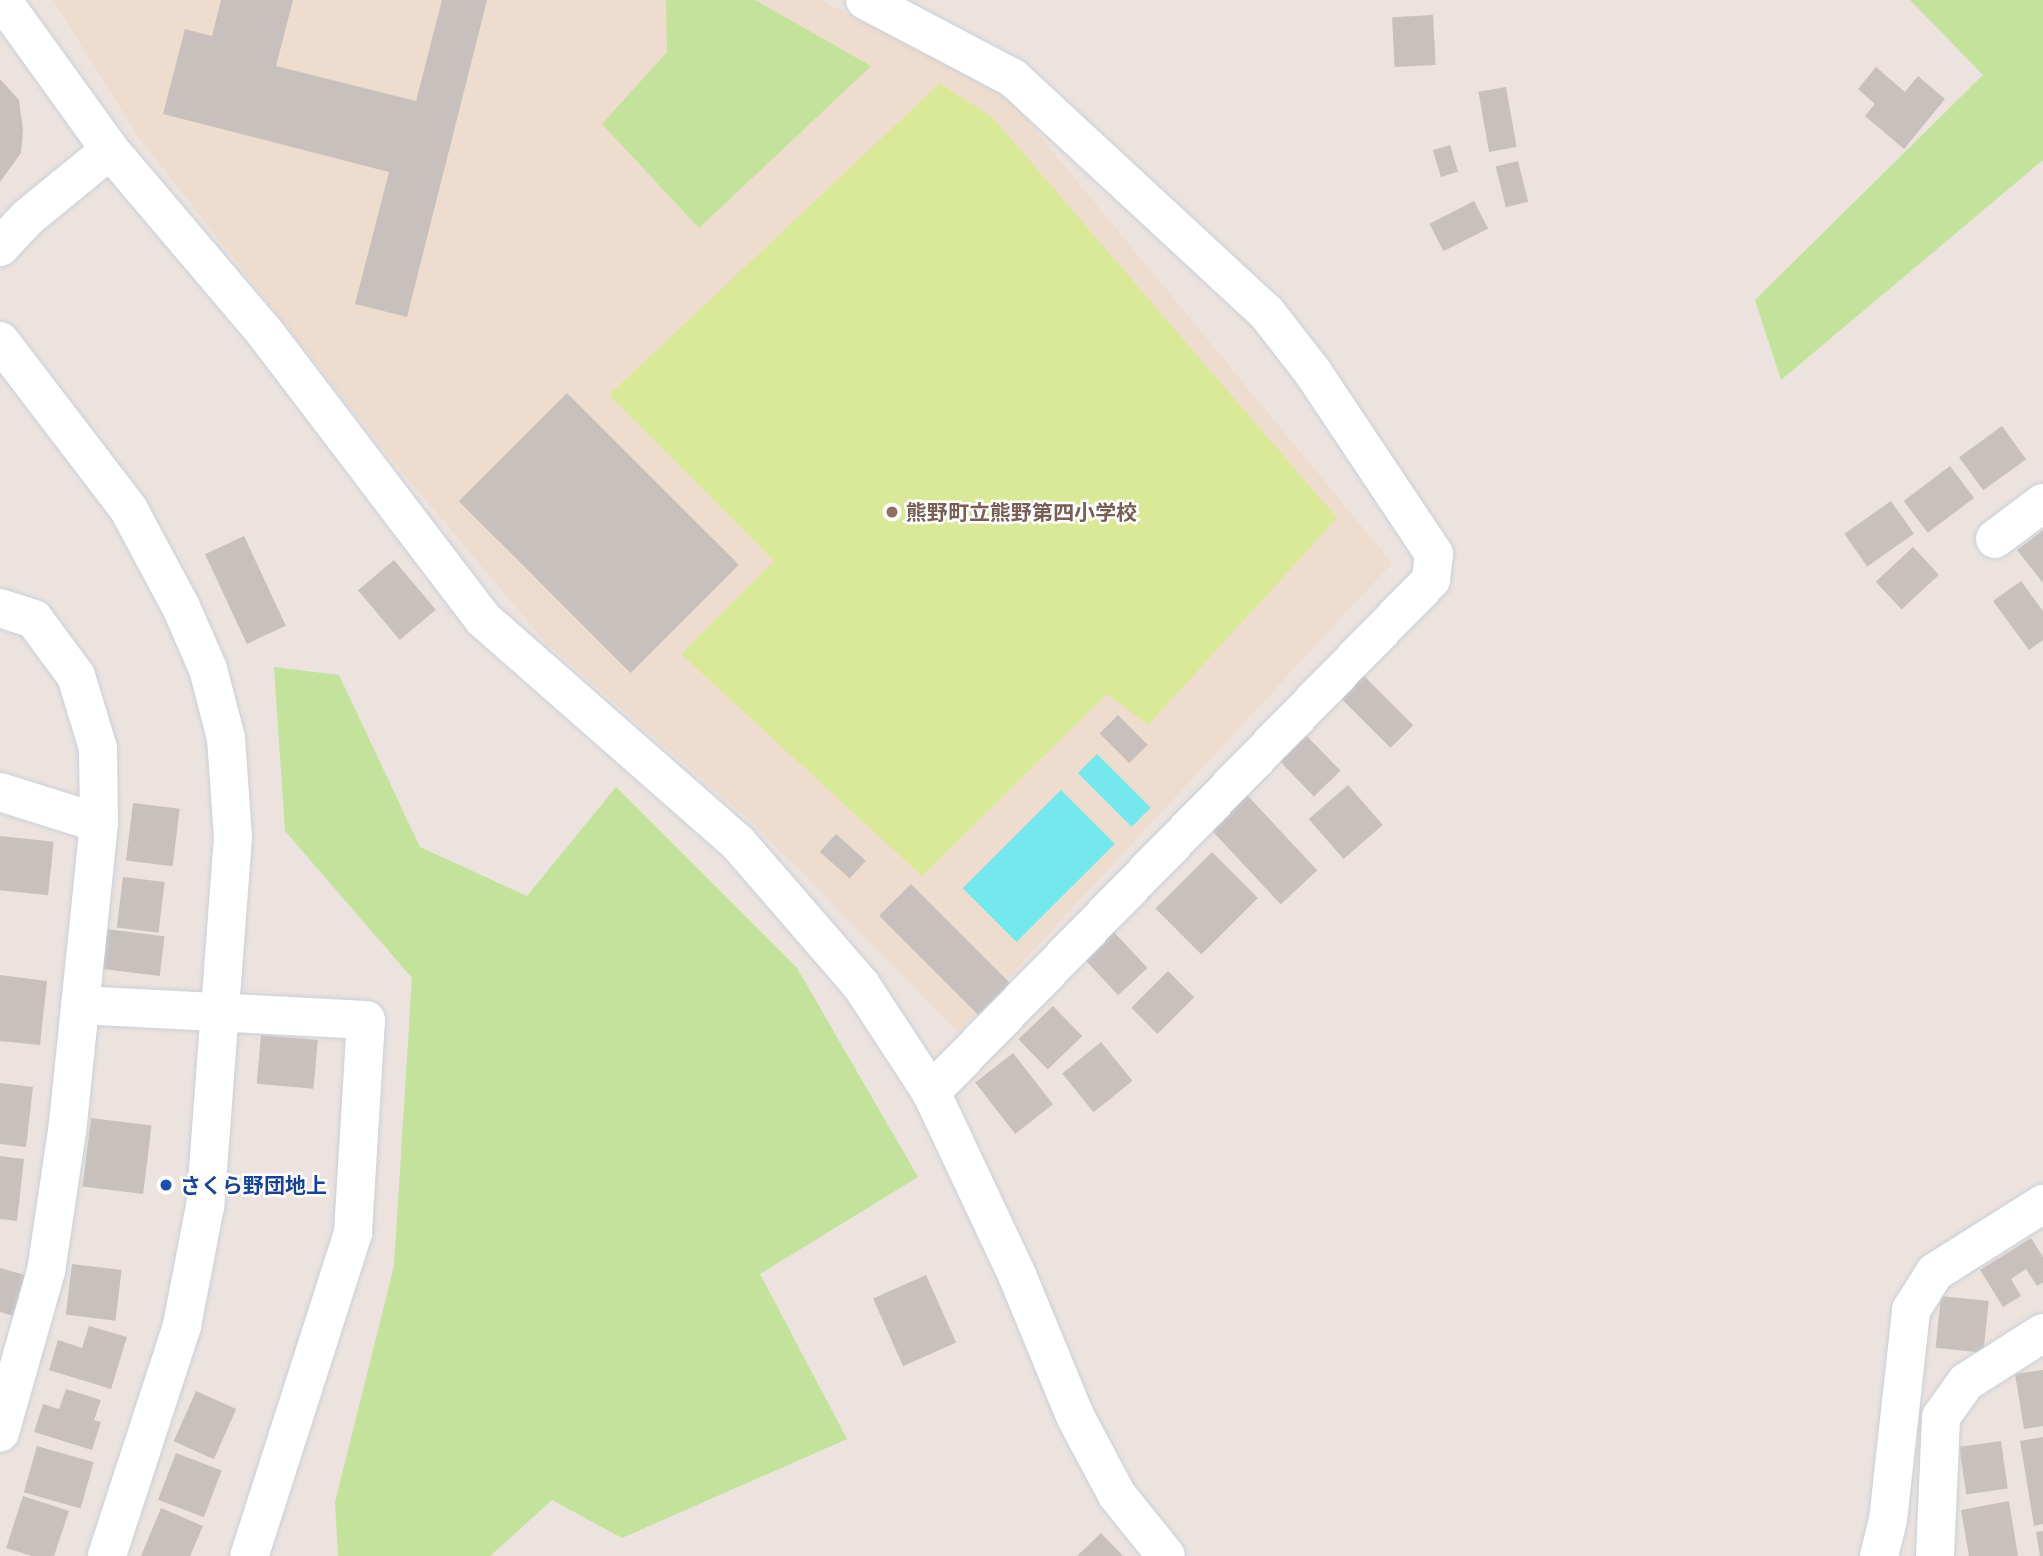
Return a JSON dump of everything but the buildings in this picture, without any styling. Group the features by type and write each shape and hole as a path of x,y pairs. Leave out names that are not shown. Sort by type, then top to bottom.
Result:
{"street":[{"path":"2,0 110,150 266,334 483,619 738,843 861,985 931,1091 1017,1275 1075,1416 1117,1495 1166,1556"},
{"path":"865,0 924,14 1013,78 1266,312 1312,372 1434,554 1431,580 931,1091"},
{"path":"0,247 27,218 110,150"},
{"path":"0,341 129,510 181,607 208,669 226,738 233,837 223,1012 205,1206 182,1326 107,1556"},
{"path":"1995,539 2043,503"},
{"path":"0,608 34,619 76,676 98,748 99,823 80,1005 46,1271 9,1371 0,1433"},
{"path":"0,792 99,823"},
{"path":"80,1005 366,1020 352,1233 249,1556"},
{"path":"1879,1556 1888,1520 1911,1310 1935,1272 2043,1204"},
{"path":"1935,1556 1941,1417 1966,1382 2043,1333"}],"shaded area":[{"name":"熊野町立熊野第四小学校","path":"53,0 821,0 1006,95 1392,563 958,1032 755,825 547,644 392,460 139,138"}],"green space":[{"path":"666,0 755,0 871,66 699,228 602,124 667,52"},
{"path":"1910,0 2043,0 2043,160 1781,380 1755,300 1983,75"},
{"path":"940,83 993,118 1337,518 1148,725 1107,694 922,876 681,654 774,561 609,395"},
{"path":"274,667 339,675 420,847 527,896 616,787 797,968 918,1177 760,1274 847,1439 622,1538 552,1500 490,1556 338,1556 335,1502 394,1266 412,978 285,831"}],"water":[{"path":"1097,754 1151,808 1132,827 1078,773"},
{"path":"1061,790 1115,844 1016,942 963,888"}],"place":[{"name":"熊野町立熊野第四小学校","path":"892,512"},
{"name":"さくら野団地上","path":"166,1185"}]}
